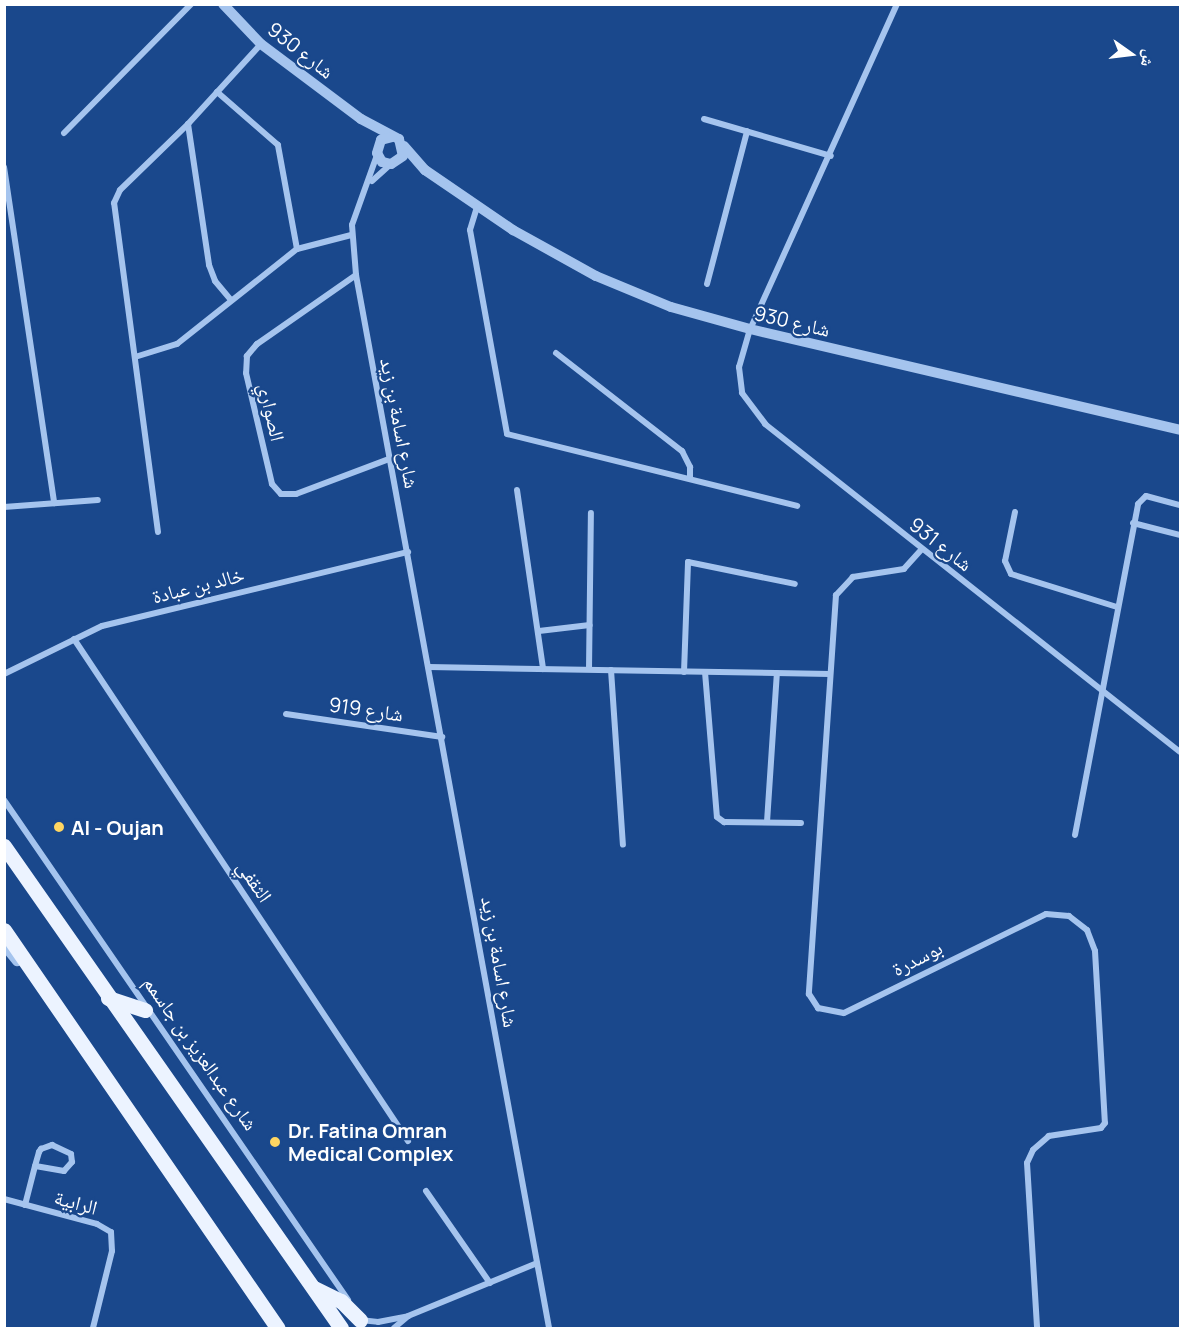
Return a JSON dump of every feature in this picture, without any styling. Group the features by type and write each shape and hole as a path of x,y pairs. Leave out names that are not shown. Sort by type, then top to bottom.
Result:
{"main road":[{"path":"4,846 341,1329"},
{"path":"4,930 278,1329"},
{"path":"108,998 145,1010"},
{"path":"314,1288 341,1301 363,1324"}],"street":[{"path":"64,133 190,4"},
{"name":"شارع 930","path":"223,4 261,44 361,119 392,136"},
{"name":"شارع 931","path":"897,4 831,156 750,329 742,354 740,380 755,415 921,550 1180,752"},
{"path":"158,532 114,203 120,190 188,124 261,44"},
{"path":"217,92 278,145 297,249"},
{"name":"شارع 930","path":"361,119 377,149"},
{"path":"704,119 831,156"},
{"path":"188,124 209,265 215,281 230,299"},
{"path":"706,284 747,131"},
{"path":"392,136 404,146 404,156 394,164 382,162 377,149 392,136"},
{"name":"شارع 930","path":"404,146 425,170 477,207 596,276 671,307 750,329 1180,430"},
{"name":"شارع اسامة بن زيد","path":"377,149 368,186 357,206 351,235 356,275 549,1329"},
{"name":"شارع 930","path":"394,164 425,170"},
{"name":"شارع اسامة بن زيد","path":"368,186 394,164"},
{"path":"4,167 54,503"},
{"path":"477,207 470,230 507,434 797,506"},
{"path":"135,357 169,349 230,299 297,249 351,235"},
{"name":"الصواري","path":"356,275 257,344 247,356 246,373 272,484 281,494 296,494 389,459"},
{"path":"556,353 682,451 690,467 690,478"},
{"path":"517,490 543,669"},
{"path":"1075,835 1133,523 1143,497 1180,505"},
{"path":"4,507 98,500"},
{"path":"1015,512 1005,561 1011,574 1117,607"},
{"path":"589,669 591,513"},
{"path":"1133,523 1180,535"},
{"name":"بوسدرة","path":"921,550 904,569 853,577 839,589 830,674 808,982 812,1002 828,1013 844,1013 1046,914 1076,919 1094,943 1105,1123 1101,1128 1049,1136 1033,1150 1027,1163 1037,1329"},
{"name":"خالد بن عبادة","path":"4,674 102,626 408,552"},
{"path":"684,672 688,562 795,584"},
{"path":"539,631 590,625"},
{"name":"الثقفي","path":"74,639 408,1141"},
{"path":"429,668 830,674"},
{"path":"611,670 623,845"},
{"path":"705,672 717,817 724,822 801,823"},
{"path":"767,822 777,673"},
{"name":"شارع 919","path":"286,714 442,737"},
{"name":"شارع عبدالعزيز بن جاسمم","path":"4,800 145,1010 363,1324"},
{"path":"4,945 19,963 31,970"},
{"path":"25,1204 39,1152 48,1145 64,1148 72,1158 64,1171 35,1167"},
{"path":"426,1191 490,1283"},
{"name":"الرابية","path":"4,1199 97,1224 111,1232 112,1251 93,1329"},
{"path":"363,1324 408,1316 537,1263"},
{"path":"394,1329 408,1316"}],"place":[{"name":"Al - Oujan","path":"59,827"},
{"name":"Dr. Fatina Omran Medical Complex","path":"275,1142"}]}
